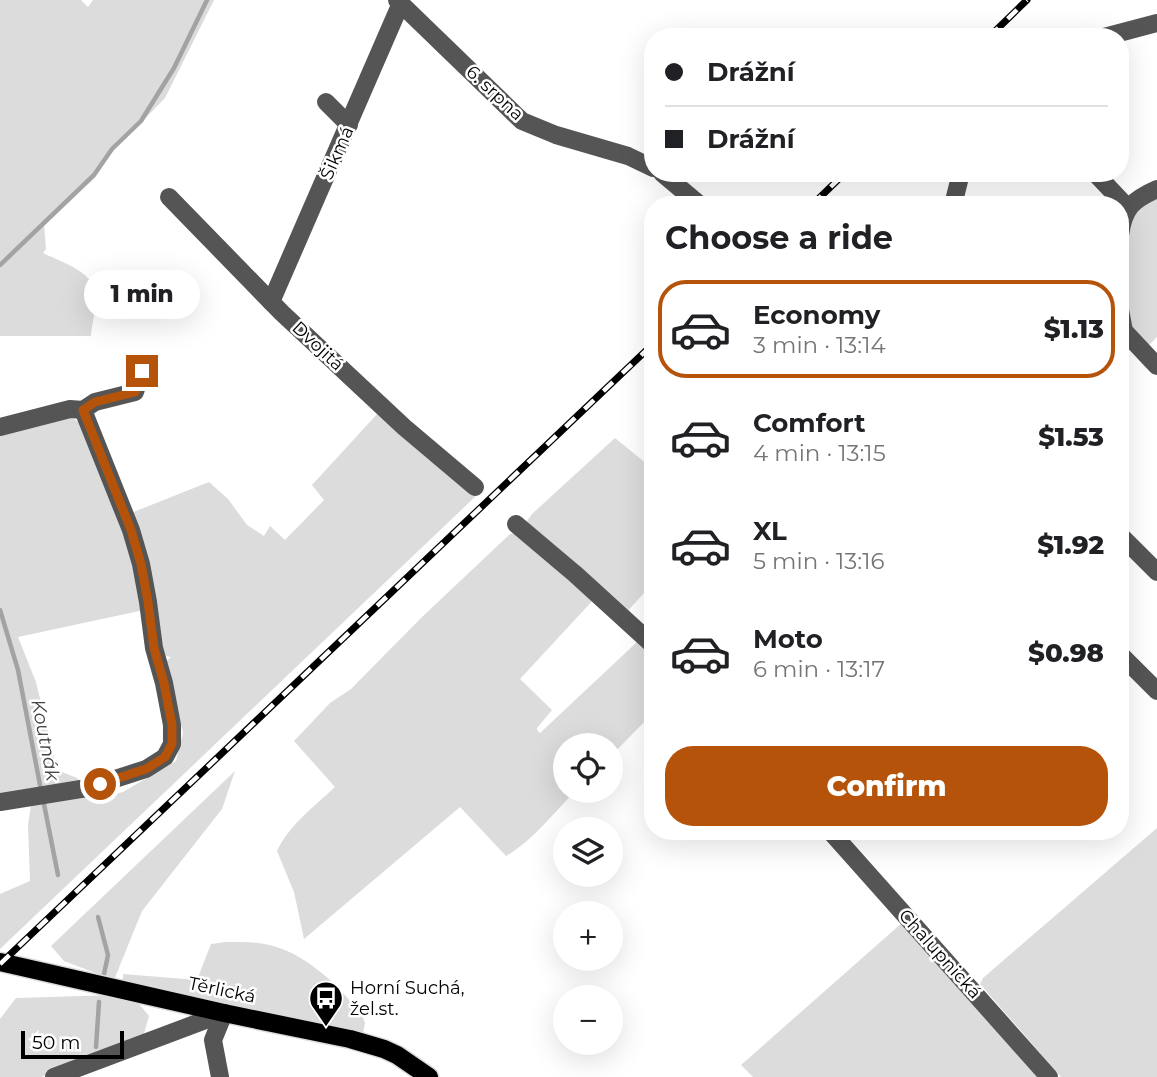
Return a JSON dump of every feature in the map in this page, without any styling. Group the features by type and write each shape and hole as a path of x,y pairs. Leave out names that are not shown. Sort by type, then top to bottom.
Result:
{"main road":[{"name":"Těrlická","path":"0,962 225,1013 328,1033 397,1055 429,1077"}],"street":[{"name":"Šikmá","path":"271,302 349,125 399,2"},
{"name":"6. srpna","path":"399,2 522,121 644,164"},
{"path":"1129,30 1157,23"},
{"path":"326,102 349,125"},
{"path":"673,182 689,196"},
{"path":"1103,182 1117,196"},
{"path":"1129,207 1157,189"},
{"name":"Dvojitá","path":"169,197 271,302 404,427 475,487"},
{"path":"1129,340 1157,366"},
{"path":"0,427 71,409 83,410 95,402 135,392 142,371"},
{"path":"0,802 86,788 146,769 165,757 172,744 172,725 154,648 141,564 131,530 83,410"},
{"path":"516,524 644,637"},
{"path":"1129,544 1157,572"},
{"path":"1129,663 1157,691"},
{"name":"Chalupnická","path":"838,840 1049,1077"},
{"path":"54,1077 225,1013"},
{"path":"220,1077 213,1040 225,1013"}],"shaded area":[{"path":"0,0 81,0 88,7 93,0 214,0 165,98 112,149 94,175 44,223 46,249 43,253 84,274 94,288 96,302 91,336 0,336"},
{"path":"1157,194 1157,337 1147,347 1129,320 1129,226 1138,207"},
{"path":"378,413 427,458 477,495 0,949 0,894 30,881 28,825 33,792 0,798 0,433 67,415 86,426 124,526 144,610 18,637 36,682 57,770 77,778 95,799 123,792 176,761 183,733 166,661 171,657 161,650 131,513 209,482 228,499 247,525 264,536 270,526 285,540 324,500 312,485"},
{"path":"615,438 644,462 644,593 625,614 528,529 527,521"},
{"path":"519,533 596,597 520,679 552,710 537,730 540,733 637,642 644,649 644,722 623,744 623,733 553,733 553,803 564,803 525,843 506,856 460,807 304,939 294,892 277,851 295,824 335,787 294,741 330,703 351,689 510,534"},
{"path":"235,771 222,809 142,911 114,980 64,961 51,946"},
{"path":"1157,828 1157,1077 1061,1077 980,984 983,978"},
{"path":"903,922 1037,1077 753,1077 741,1065"},
{"path":"211,944 265,944 294,954 307,962 331,981 362,1015 365,1023 363,1033 123,981 123,974 197,980"},
{"path":"113,995 135,999 149,1016 143,1037 41,1077 0,1077 0,1019 16,998"}],"waterway":[{"path":"0,265 94,175 112,149 141,121 174,68 207,0"},
{"name":"Koutnák","path":"0,610 18,670 41,790"},
{"name":"Koutnák","path":"43,799 58,875"},
{"name":"Koutnák","path":"98,917 108,955 103,979"},
{"name":"Koutnák","path":"96,1047 99,1002"}],"railway":[{"path":"998,28 1027,0"},
{"path":"821,196 836,182"},
{"path":"0,964 644,353"}],"place":[{"name":"Horní Suchá, žel.st.","path":"326,1028"}],"route":[{"path":"100,784 146,769 165,757 172,744 172,725 154,648 141,564 131,530 83,410 95,402 135,392 142,371"}]}
